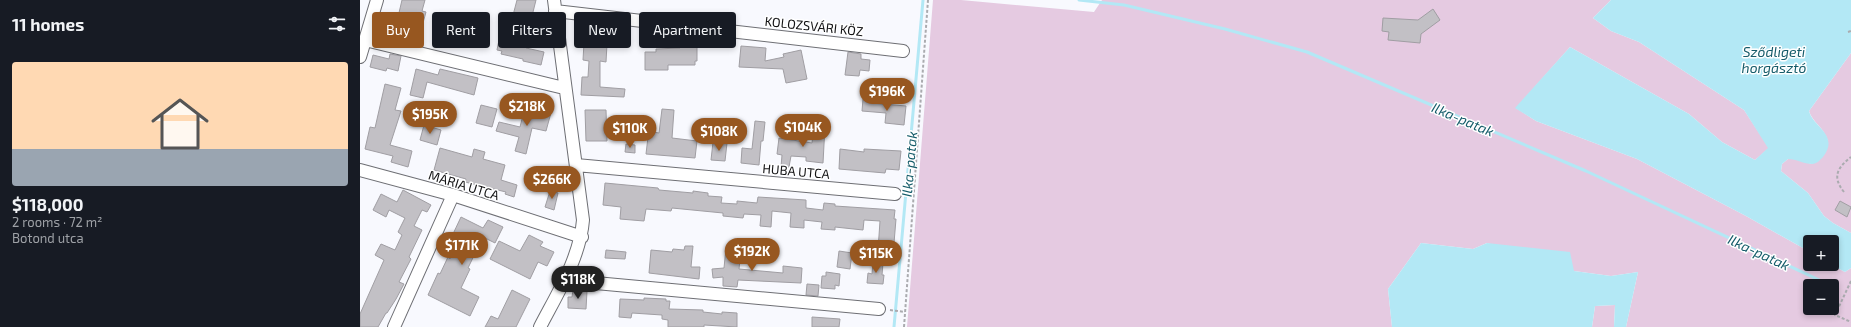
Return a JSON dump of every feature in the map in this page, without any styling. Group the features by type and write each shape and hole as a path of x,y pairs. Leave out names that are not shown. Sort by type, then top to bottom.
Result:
{"street":[{"path":"360,57 377,0"},
{"path":"540,327 582,237 583,220 554,6"},
{"name":"KOLOZSVÁRI KÖZ","path":"554,6 903,51"},
{"path":"366,40 564,88"},
{"name":"HUBA UTCA","path":"576,165 895,194"},
{"name":"MÁRIA UTCA","path":"360,170 453,195 582,237"},
{"path":"394,327 453,195"},
{"path":"563,280 884,310"}],"path":[{"path":"904,327 903,312 928,0"},
{"path":"1844,192 1838,183 1836,176 1841,165 1851,157"},
{"path":"1851,280 1835,315 1851,322"},
{"path":"884,310 903,312"}],"shaded area":[{"path":"933,0 961,0 1094,12 1102,0 1611,0 1593,18 1611,31 1639,42 1744,110 1769,148 1755,160 1722,142 1689,114 1570,47 1516,108 1536,121 1637,159 1746,216 1803,248 1803,271 1839,271 1839,269 1845,272 1851,268 1851,327 1626,327 1638,272 1611,276 1574,271 1487,243 1473,249 1421,243 1388,289 1392,327 907,327"},
{"path":"1851,53 1851,233 1824,216 1808,193 1781,171 1782,164 1788,159 1795,159 1812,164 1828,141 1824,132 1809,111"},
{"path":"1615,305 1614,327 1592,327 1595,306"}],"water":[{"name":"Sződligeti horgásztó","path":"1611,0 1851,0 1851,53 1809,111 1811,117 1827,137 1829,143 1827,149 1823,157 1814,164 1788,159 1782,164 1781,171 1808,193 1824,216 1851,233 1851,268 1845,272 1839,269 1839,235 1803,235 1803,248 1746,216 1637,159 1536,121 1515,108 1570,47 1689,114 1722,142 1755,160 1768,148 1744,110 1639,42 1611,31 1593,18"},
{"path":"1421,243 1473,249 1487,243 1570,252 1574,271 1611,276 1638,272 1626,327 1614,327 1615,305 1595,306 1592,327 1392,327 1388,289"}],"building":[{"path":"402,0 425,0 422,11 426,12 424,19 424,12 399,12"},
{"path":"517,0 536,0 533,12 514,12"},
{"path":"1433,9 1440,20 1421,34 1420,43 1388,40 1389,32 1382,31 1383,18 1418,20"},
{"path":"498,45 498,48 526,48 544,52 541,65 501,54 502,51 497,50"},
{"path":"741,46 766,48 765,61 784,57 783,54 801,50 807,79 786,83 783,69 739,67"},
{"path":"584,48 607,48 606,62 600,61 600,87 625,89 624,97 581,95 582,77 588,77 589,61 583,60"},
{"path":"697,48 697,61 695,61 695,65 668,65 668,70 645,70 645,52 656,52 656,49"},
{"path":"848,52 861,54 861,59 870,60 869,71 860,70 859,76 845,75"},
{"path":"390,54 401,56 398,71 387,68 386,71 370,67 373,55 389,59"},
{"path":"416,69 438,75 440,69 478,78 474,95 427,82 423,98 410,95"},
{"path":"385,84 401,88 395,110 401,111 390,145 412,151 408,167 391,162 393,156 365,149 370,127 375,128"},
{"path":"863,99 871,100 871,103 906,106 904,125 885,123 886,113 862,111"},
{"path":"481,105 497,109 492,127 476,123"},
{"path":"540,106 552,109 546,131 532,128 526,154 515,151 519,137 496,131 499,122 520,127 524,111 538,115"},
{"path":"662,109 674,110 672,138 697,141 695,158 646,154 648,137 652,137 653,132 659,133"},
{"path":"585,110 606,110 607,141 586,141"},
{"path":"755,121 765,122 763,141 761,141 759,165 741,163 742,148 752,149"},
{"path":"424,125 441,130 437,145 420,140"},
{"path":"814,125 825,126 823,163 806,161 806,157 791,156 789,167 781,167 782,155 777,154 779,138 812,143"},
{"path":"713,142 727,143 725,161 711,160"},
{"path":"626,144 635,145 635,153 625,152"},
{"path":"440,148 472,157 474,149 485,152 483,159 505,165 501,180 517,185 514,197 505,194 506,192 465,182 466,179 434,170"},
{"path":"840,149 864,152 864,149 901,151 899,170 886,169 885,173 839,169"},
{"path":"605,183 658,188 659,190 708,193 708,196 722,197 721,203 737,204 737,201 757,203 758,197 806,200 806,208 823,210 824,203 835,204 835,206 895,210 894,219 896,219 894,243 892,242 891,251 878,250 880,221 864,220 863,230 835,227 835,230 821,229 822,222 804,220 804,228 790,227 791,213 772,211 771,227 760,226 761,215 744,214 743,218 723,216 723,213 672,208 671,211 646,209 644,221 620,219 621,207 603,205"},
{"path":"403,190 431,205 427,212 422,210 414,226 422,230 409,257 411,259 399,282 404,284 396,299 378,327 360,327 360,314 384,260 375,255 381,244 395,250 402,235 398,232 405,218 389,210 386,217 373,210 381,194 397,202"},
{"path":"550,191 558,193 554,210 545,207"},
{"path":"1840,201 1851,207 1847,217 1835,210"},
{"path":"461,217 483,228 488,220 503,227 495,243 483,237 468,268 470,269 461,288 479,297 470,316 428,295 438,273 440,274 448,257 450,259 460,238 453,234"},
{"path":"529,235 543,242 540,246 554,252 547,266 538,262 530,279 490,259 499,241 520,251"},
{"path":"685,246 693,246 691,267 700,267 699,279 649,273 651,250 672,252 673,249 684,250"},
{"path":"726,248 741,250 739,269 783,273 783,266 802,268 801,283 738,280 737,287 723,286 723,277 713,278 712,269 724,268"},
{"path":"606,250 626,252 625,259 605,258"},
{"path":"839,251 852,253 850,269 837,267"},
{"path":"873,262 883,263 883,284 867,283 868,273 872,274"},
{"path":"826,272 840,274 839,286 835,285 835,289 821,288 822,276 826,276"},
{"path":"807,284 819,285 818,296 806,295"},
{"path":"512,290 530,299 516,327 485,327 491,316 498,319"},
{"path":"573,290 587,291 586,309 568,308 568,297 572,297"},
{"path":"644,298 666,299 666,301 670,301 669,309 703,310 703,312 722,314 722,312 737,313 737,327 704,325 704,327 668,327 668,320 662,319 662,315 632,313 631,318 619,317 620,299 644,300"},
{"path":"812,317 840,319 839,327 812,327"}],"waterway":[{"name":"Ilka-patak","path":"894,327 923,0"},
{"name":"Ilka-patak","path":"1079,0 1124,5 1225,29 1307,52 1586,171 1817,279"}]}
